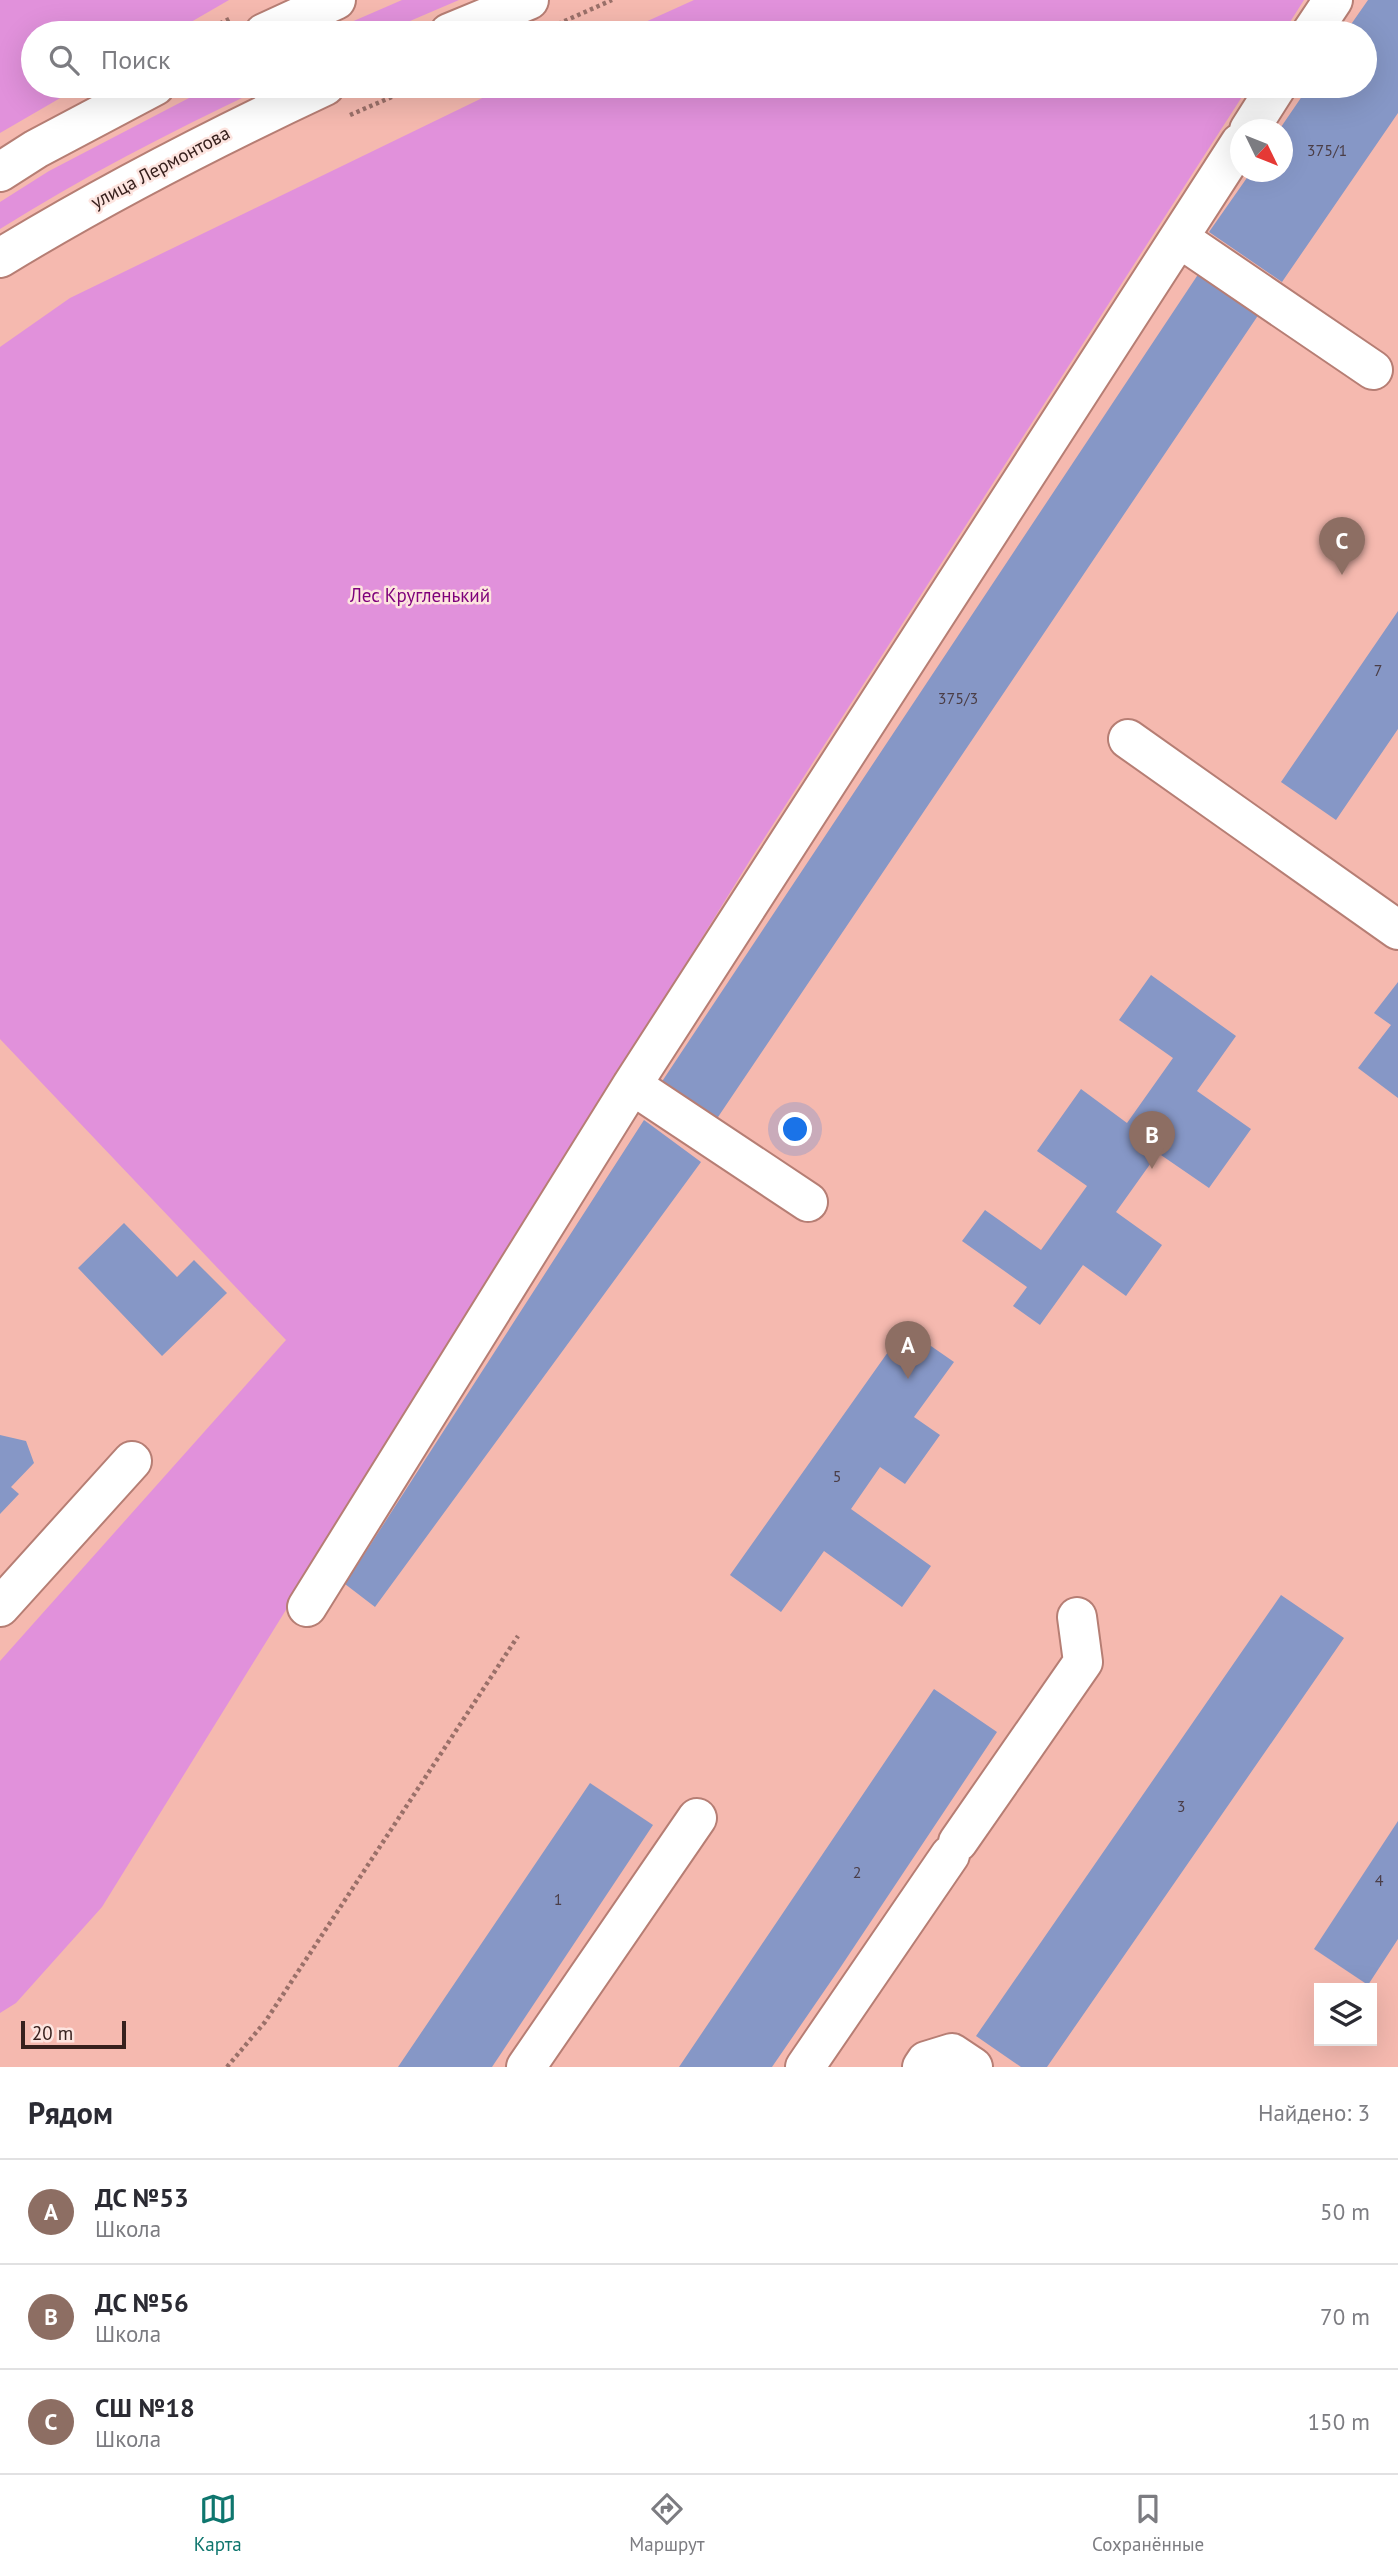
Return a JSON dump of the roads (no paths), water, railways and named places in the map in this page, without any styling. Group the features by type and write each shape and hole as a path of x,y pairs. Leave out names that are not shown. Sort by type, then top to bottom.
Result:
{"main road":[{"path":"290,21 336,0"},
{"path":"1319,21 1333,0"},
{"path":"506,21 539,14"},
{"path":"0,172 36,149 132,98"},
{"name":"улица Лермонтова","path":"0,258 72,214 204,143 300,98"},
{"path":"1256,119 1270,98"},
{"path":"307,1607 632,1085 1230,160"},
{"path":"1179,238 1373,370"},
{"path":"1128,739 1398,930"},
{"path":"632,1085 808,1202"},
{"path":"0,1607 132,1461"},
{"path":"805,2067 1083,1662 1077,1617"},
{"path":"526,2067 696,1818"},
{"path":"922,2067 926,2061 951,2053 972,2067"}],"place":[{"name":"СШ №18","path":"1342,575"},
{"name":"ДС №56","path":"1152,1169"},
{"name":"ДС №53","path":"908,1379"}],"park label":[{"name":"Лес Кругленький","path":"420,595"}]}
